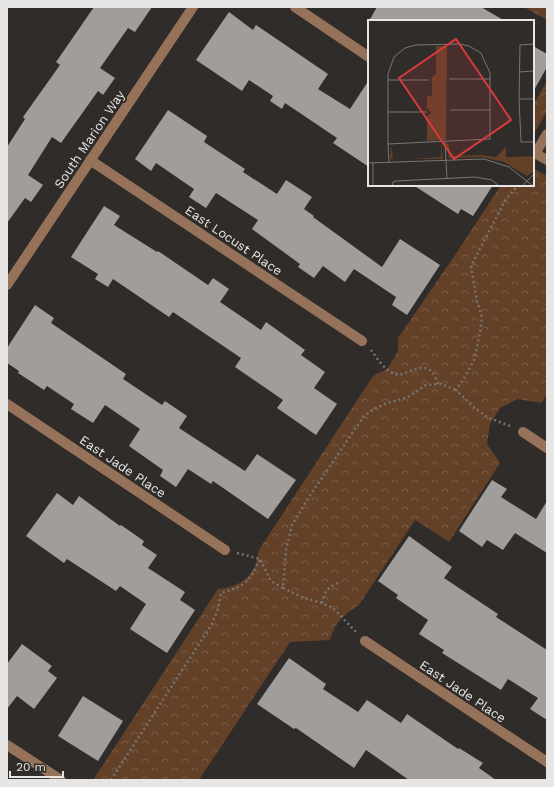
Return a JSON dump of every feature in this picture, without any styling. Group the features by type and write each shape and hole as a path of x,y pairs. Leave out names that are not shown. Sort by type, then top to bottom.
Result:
{"street":[{"name":"South Marion Way","path":"7,285 193,7"},
{"path":"295,7 368,56"},
{"path":"547,134 534,153 547,160"},
{"name":"East Locust Place","path":"90,160 362,341"},
{"name":"East Jade Place","path":"7,404 225,550"},
{"path":"523,432 547,448"},
{"name":"East Jade Place","path":"365,641 547,762"},
{"path":"7,745 61,780"}],"path":[{"path":"456,390 474,360 482,317 477,301 471,266 506,199 517,186"},
{"path":"362,341 390,372 397,375 405,374 414,368 423,368 433,373 438,384"},
{"path":"283,588 286,550 292,525 309,497 364,416 374,409 408,397 426,384 438,384 456,390 476,409 489,418 523,432"},
{"path":"225,550 260,559 271,581 304,598 333,608 365,641"},
{"path":"111,780 212,624 218,609 221,593 237,588 251,577 260,559"},
{"path":"322,603 325,593 329,587 338,583"}],"green space":[{"path":"524,7 547,7 547,20"},
{"path":"547,81 547,111 537,129 534,130 534,103"},
{"path":"534,169 547,176 547,394 541,403 518,399 500,408 490,424 487,444 500,463 449,542 415,520 359,605 348,612 337,623 330,640 290,642 199,780 93,780 218,589 227,588 241,582 251,573 259,550 373,376 387,369 398,351 398,338 500,186 534,186"}],"building":[{"path":"94,7 152,7 135,32 128,28 100,68 115,78 103,95 98,91 61,143 52,137 28,175 43,185 31,202 25,198 7,223 7,147 25,119 23,117 60,65 56,62"},
{"path":"377,7 481,7 503,20 370,20"},
{"path":"229,12 253,30 256,25 328,74 318,89 350,109 368,82 368,166 333,143 337,138 285,103 282,109 270,101 273,96 249,80 242,91 196,60"},
{"path":"534,47 547,54 547,67 534,90"},
{"path":"168,110 207,136 204,142 245,169 243,172 277,194 286,180 312,197 304,209 382,267 400,239 440,265 407,315 392,305 396,297 354,269 345,282 323,266 314,278 298,267 300,264 252,229 258,220 216,193 206,208 189,197 194,189 156,163 151,171 135,159"},
{"path":"415,186 492,186 473,216 461,209 458,214"},
{"path":"104,206 120,216 114,225 157,252 158,251 208,285 213,278 229,289 220,302 261,330 266,322 305,350 301,355 325,372 314,388 337,404 316,435 277,408 283,400 235,367 241,358 173,312 169,317 113,279 108,287 95,279 98,274 71,257"},
{"path":"35,305 54,318 51,323 126,374 123,379 162,405 165,401 187,416 179,428 245,471 257,454 296,480 268,519 213,481 211,484 188,469 176,487 160,476 163,470 129,446 140,429 105,405 93,423 71,409 74,404 47,386 44,390 18,373 19,371 7,363 7,348"},
{"path":"492,480 507,489 501,497 536,519 547,501 547,553 515,533 503,550 487,540 482,547 459,531"},
{"path":"57,493 73,505 79,496 120,526 121,525 144,541 142,545 157,555 148,568 185,592 180,600 195,610 167,653 130,629 146,604 120,586 116,591 67,559 64,563 26,536"},
{"path":"409,536 452,567 444,578 498,614 496,617 547,650 547,720 530,709 538,698 508,679 501,690 442,653 444,650 419,634 428,620 396,598 398,595 378,581"},
{"path":"22,644 52,666 48,671 57,678 34,709 17,696 7,709 7,664"},
{"path":"289,658 326,684 323,689 358,712 367,700 401,723 407,714 458,749 459,748 483,763 479,768 496,780 409,780 366,750 354,768 296,728 294,729 257,704"},
{"path":"83,696 123,721 98,761 58,736"}]}
